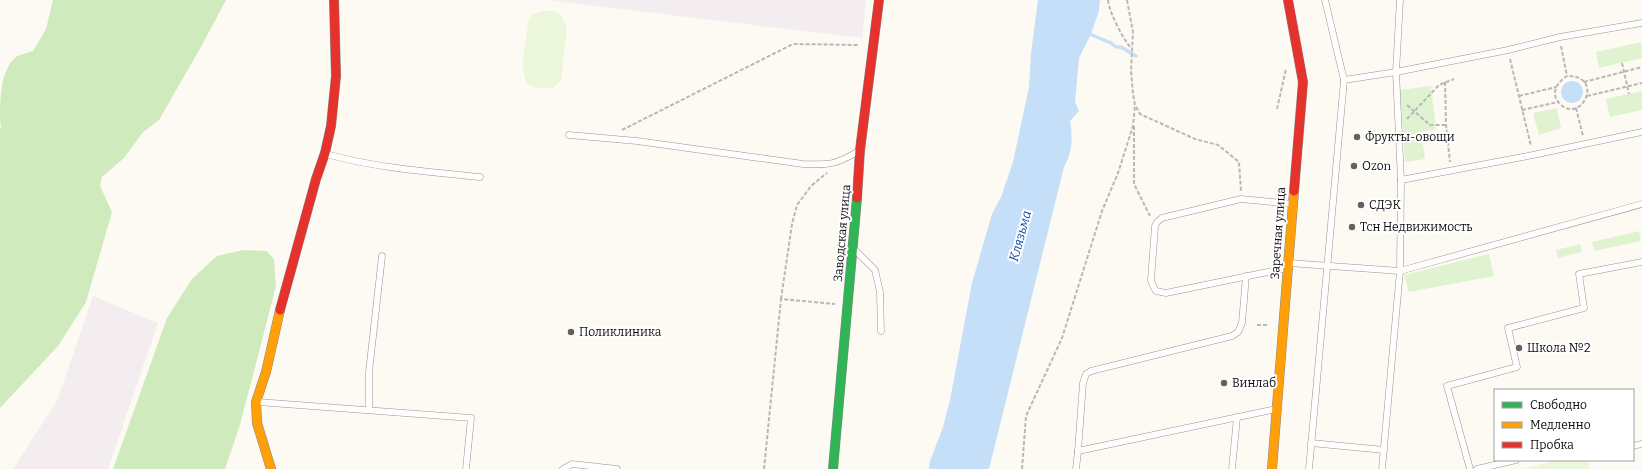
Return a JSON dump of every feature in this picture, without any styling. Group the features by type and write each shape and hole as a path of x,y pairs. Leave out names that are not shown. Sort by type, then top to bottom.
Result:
{"street":[{"path":"271,469 257,423 256,402 266,372 279,315 314,186 325,153 331,126 336,76 334,0"},
{"name":"Заводская улица","path":"832,469 848,306 859,180 860,150 879,0"},
{"name":"Заречная улица","path":"1272,469 1292,204 1303,82 1288,0"}],"lane":[{"path":"1309,469 1344,80 1325,0"},
{"path":"1382,469 1400,271 1401,180 1396,72 1401,0"},
{"path":"1344,80 1396,72 1508,50 1560,37 1642,23"},
{"path":"1401,180 1533,155 1642,132"},
{"path":"569,135 606,138 809,164 828,165 843,160 860,150"},
{"path":"325,153 342,158 415,171 480,177"},
{"path":"1292,204 1241,199 1162,218 1157,222 1156,226 1152,286 1156,291 1166,293 1246,276 1288,265 1400,271 1642,204"},
{"path":"853,248 875,270 880,292 881,331"},
{"path":"369,410 369,372 382,256"},
{"path":"1470,469 1447,386 1517,367 1508,328 1584,308 1579,274 1642,262"},
{"path":"1076,469 1082,383 1086,374 1091,371 1232,336 1238,332 1242,323 1246,276"},
{"path":"256,402 471,418 466,469"},
{"path":"1078,451 1277,409"},
{"path":"1232,469 1237,418"},
{"path":"1311,443 1384,450"},
{"path":"1477,469 1512,461"},
{"path":"563,469 572,464 617,469"}],"path":[{"path":"1108,0 1112,15 1126,42 1131,48"},
{"path":"1127,0 1132,32 1131,71 1135,105 1134,184 1156,226"},
{"path":"1560,37 1567,76"},
{"path":"606,138 793,44 864,45"},
{"path":"1508,50 1533,155"},
{"path":"1622,63 1629,94"},
{"path":"1277,109 1287,65"},
{"path":"1584,82 1642,67"},
{"path":"1567,76 1574,76 1584,82 1587,96 1585,101 1576,108 1567,108 1558,102 1555,91 1560,81 1567,76"},
{"path":"1399,128 1439,85 1454,79"},
{"path":"1446,82 1446,125 1451,171"},
{"path":"1587,96 1642,83"},
{"path":"1519,96 1556,87"},
{"path":"1398,97 1430,125 1446,125"},
{"path":"1522,110 1558,102"},
{"path":"1135,105 1140,114 1195,139 1218,145 1239,162 1241,199"},
{"path":"1022,469 1026,416 1062,338 1102,211 1118,173 1133,126 1135,105"},
{"path":"1576,108 1585,144"},
{"path":"764,469 782,300 792,224 797,205 810,186 830,170"},
{"path":"782,300 848,306"},
{"path":"1257,325 1268,326"}],"shaded area":[{"path":"546,0 866,0 862,38"},
{"path":"93,296 158,323 108,469 13,469 57,401"}],"green space":[{"path":"53,0 226,0 159,120 143,132 124,158 102,177 100,186 112,212 86,302 58,346 0,408 0,113 2,86 7,70 16,57 33,51 46,29"},
{"path":"542,11 552,11 560,14 567,27 561,80 553,88 533,87 527,81 524,74 523,65 529,19 534,14"},
{"path":"1641,42 1642,58 1599,68 1596,52"},
{"path":"1431,86 1436,129 1421,132 1425,159 1405,162 1400,90"},
{"path":"1642,91 1642,110 1610,117 1606,99"},
{"path":"1557,108 1561,128 1539,135 1533,113"},
{"path":"1639,231 1641,241 1594,251 1592,242"},
{"path":"1580,244 1582,252 1558,258 1556,250"},
{"path":"243,250 267,251 274,260 276,286 240,425 225,469 113,469 167,318 192,279 217,256"},
{"path":"1489,254 1494,276 1409,292 1404,275"},
{"path":"1556,461 1588,461 1590,469 1523,469"}],"water":[{"name":"Клязьма","path":"1038,0 1100,0 1099,11 1091,34 1079,58 1075,102 1079,111 1070,121 1072,139 1069,156 1064,167 989,469 929,469 930,461 943,427 950,400 972,283 992,214 1001,197 1013,162 1029,87 1031,53"},
{"path":"1572,81 1580,84 1583,92 1580,100 1572,103 1564,100 1561,92 1564,84"}],"waterway":[{"path":"1087,33 1111,43 1116,47 1121,47 1136,56"}],"traffic: fast":[{"path":"833,469 857,198"}],"traffic: slow":[{"path":"1272,469 1294,191"},
{"path":"271,469 257,423 256,402 266,372 280,310"}],"traffic: jam":[{"path":"280,310 316,179 325,153 331,126 336,76 334,0"},
{"path":"857,198 860,150 879,0"},
{"path":"1288,0 1303,82 1294,191"}],"place":[{"name":"Фрукты-овощи","path":"1357,137"},
{"name":"Ozon","path":"1354,166"},
{"name":"СДЭК","path":"1361,205"},
{"name":"Тсн Недвижимость","path":"1352,227"},
{"name":"Поликлиника","path":"571,332"},
{"name":"Школа №2","path":"1519,348"},
{"name":"Винлаб","path":"1224,383"}]}
